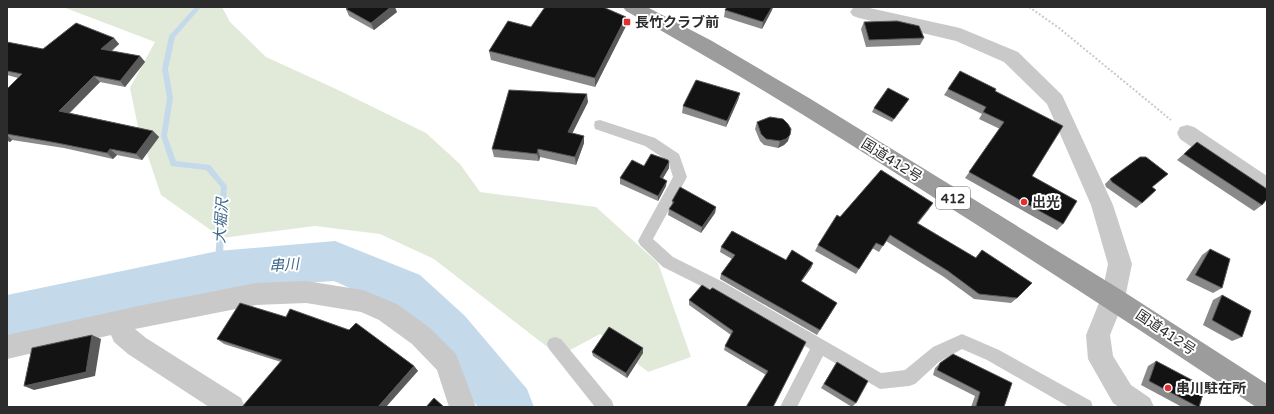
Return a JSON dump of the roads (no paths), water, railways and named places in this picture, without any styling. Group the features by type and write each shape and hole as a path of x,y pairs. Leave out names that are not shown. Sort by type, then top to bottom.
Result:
{"highway":[{"name":"国道412号","path":"632,7 705,46 802,103 1113,298 1267,400"}],"street":[{"path":"859,12 960,35 1012,57 1055,100 1102,205 1120,264 1113,298 1098,335 1101,359 1122,394 1140,407"},
{"path":"1187,133 1267,187"},
{"path":"7,347 151,314 256,294 306,292 337,296 363,301 388,312 405,322 434,348 447,363 460,405 463,407"},
{"path":"119,322 123,334 137,346 232,407"}],"lane":[{"path":"600,125 650,142 674,158 680,177 645,241 668,262 718,287 880,381 909,378 926,361 939,351 962,341 993,355 1085,407"},
{"path":"555,344 606,407"},
{"path":"788,407 820,346"}],"waterway":[{"name":"大堀沢","path":"198,7 172,36 165,69 170,98 164,136 173,164 208,167 224,186 218,271"},
{"name":"串川","path":"7,317 218,271 262,266 335,261 404,290 448,332 509,407"}],"place":[{"name":"長竹クラブ前","path":"627,22"},
{"name":"出光","path":"1024,202"},
{"name":"串川駐在所","path":"1168,388"}]}
